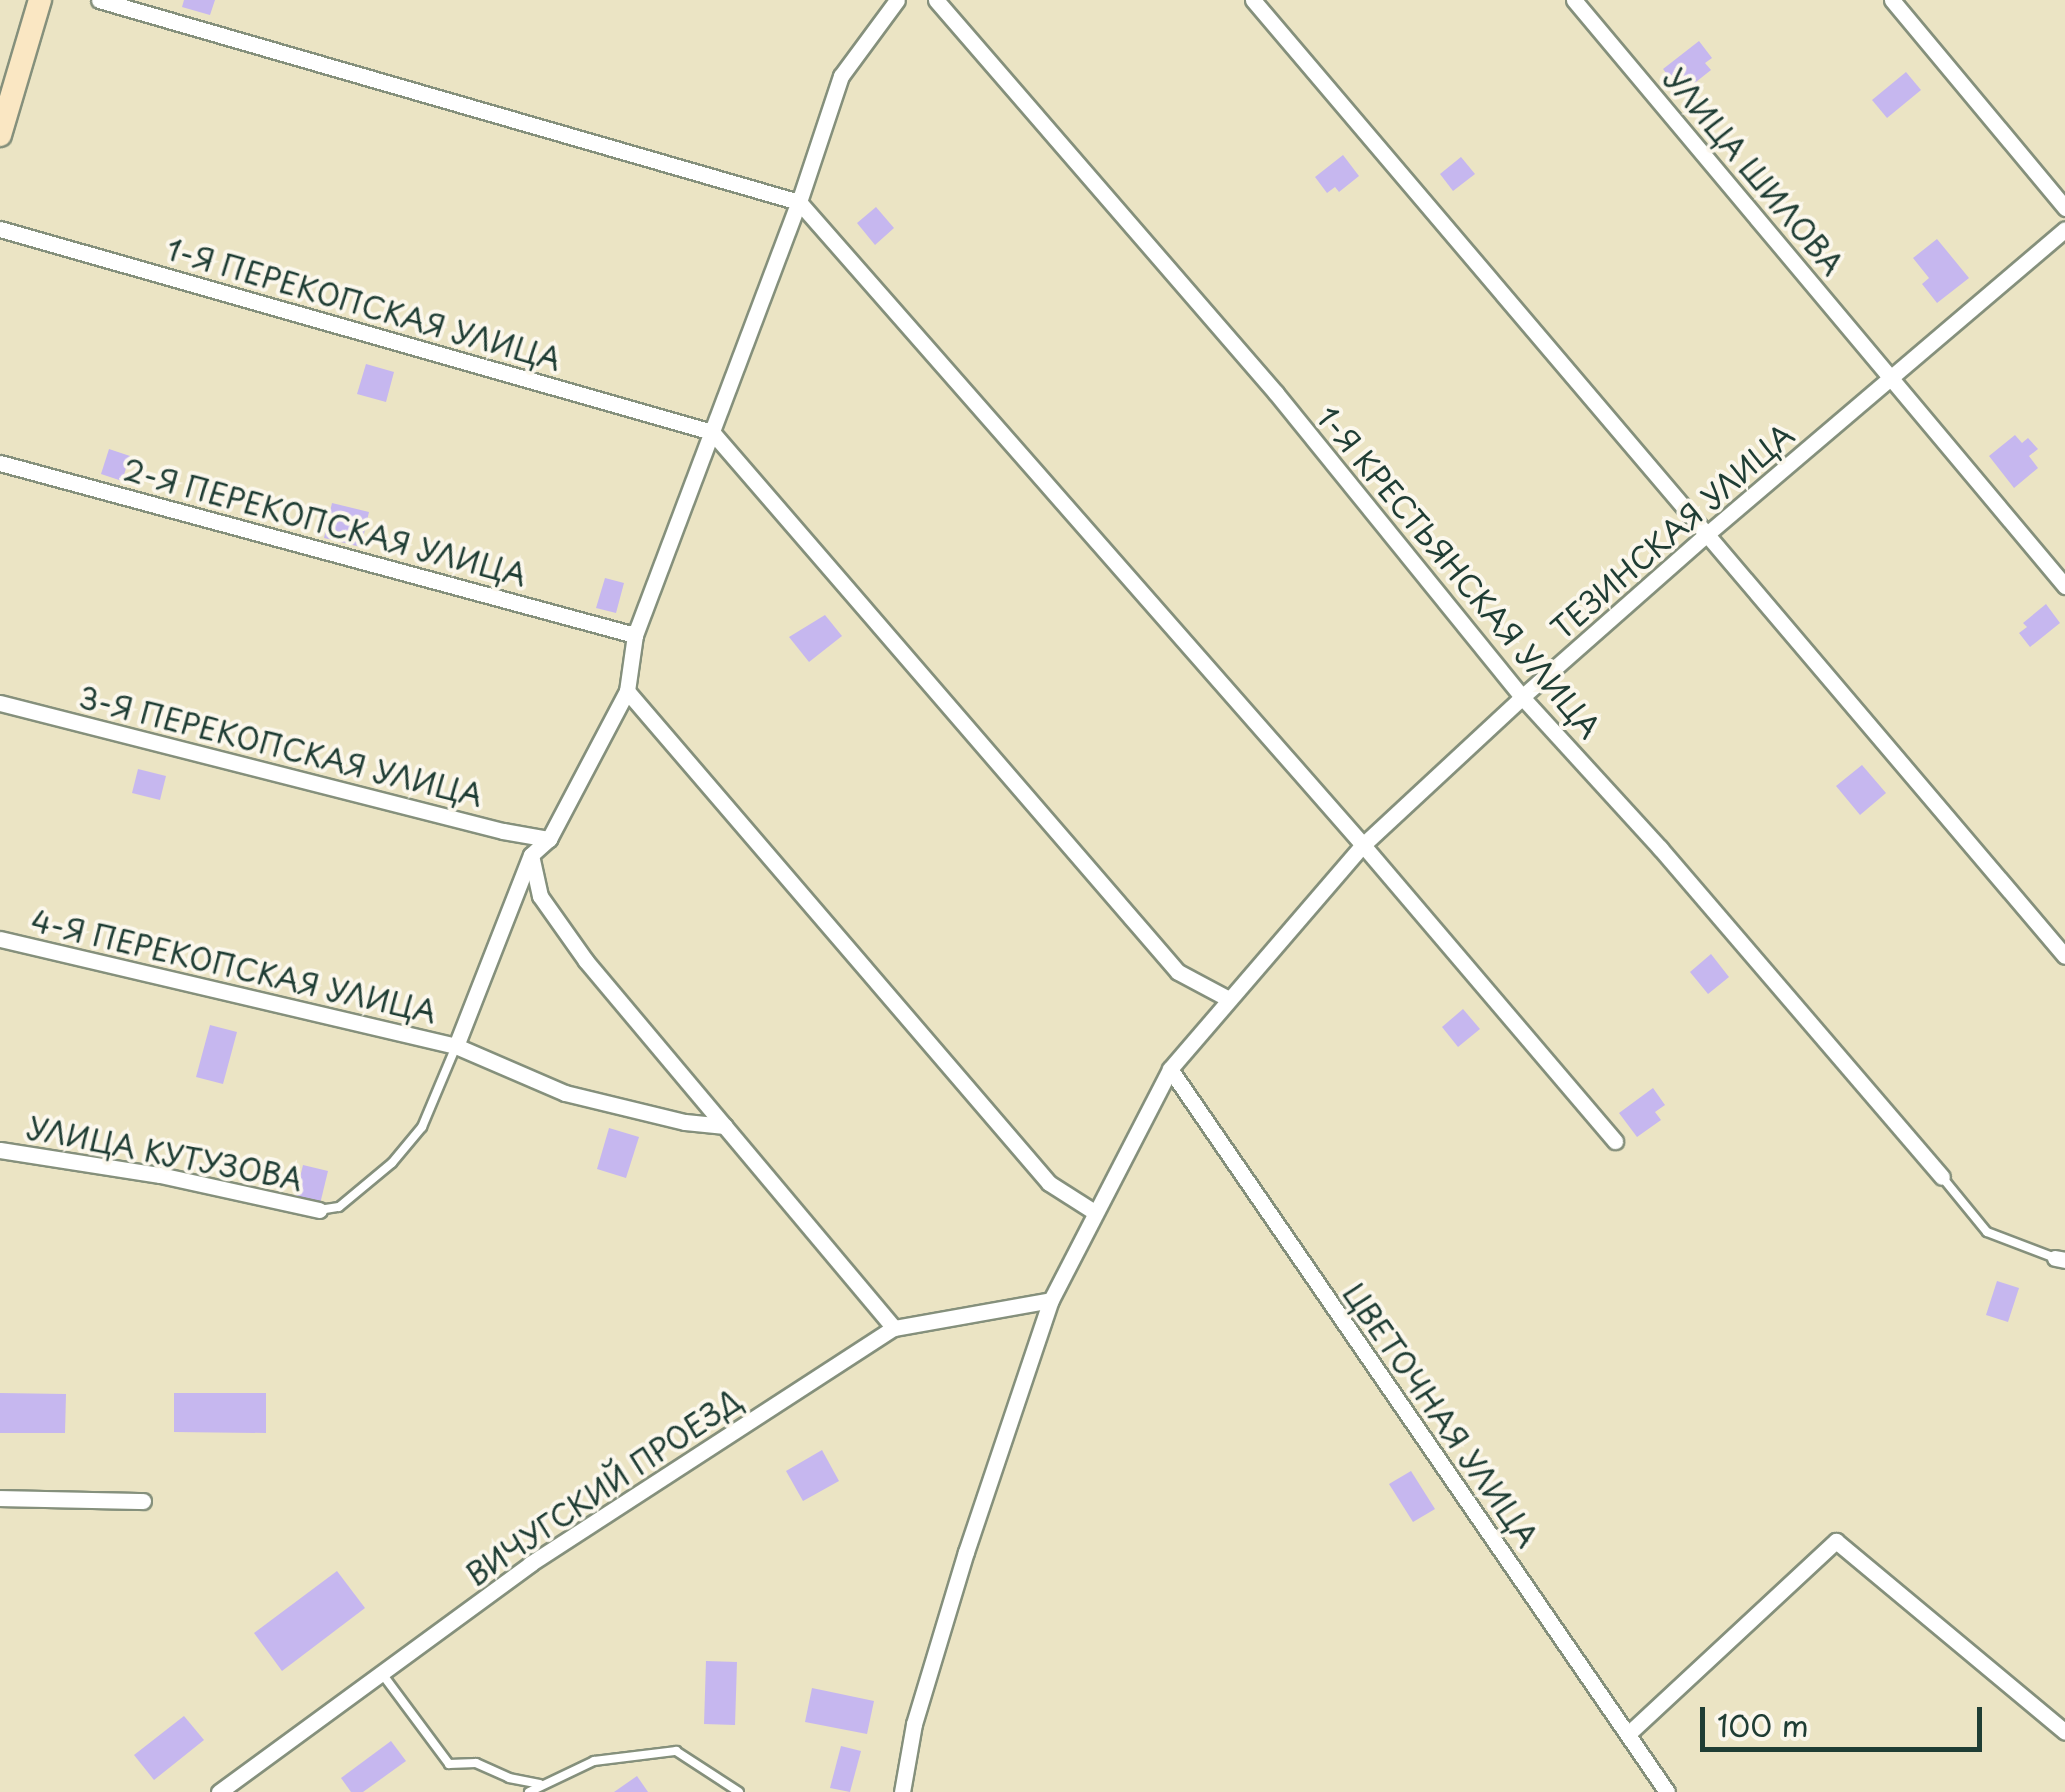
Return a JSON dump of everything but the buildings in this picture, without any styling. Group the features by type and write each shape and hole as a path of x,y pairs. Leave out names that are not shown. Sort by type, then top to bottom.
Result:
{"street":[{"path":"0,134 40,0"},
{"path":"99,0 799,202 1363,845 1616,1142"},
{"path":"456,1046 531,855 549,838 627,690 635,635 799,202 841,76 897,0"},
{"name":"1-Я КРЕСТЬЯНСКАЯ УЛИЦА","path":"936,0 1276,393 1522,697 1660,848 1942,1177"},
{"path":"1253,0 2065,956"},
{"name":"УЛИЦА ШИЛОВА","path":"1574,0 2065,586"},
{"path":"1892,0 2065,208"},
{"name":"1-Я ПЕРЕКОПСКАЯ УЛИЦА","path":"0,229 712,432"},
{"name":"ТЕЗИНСКАЯ УЛИЦА","path":"902,1792 914,1724 966,1552 1051,1300 1093,1211 1170,1069 1227,998 1363,845 1522,697 1707,534 2065,229"},
{"path":"712,432 1178,972 1227,998"},
{"name":"2-Я ПЕРЕКОПСКАЯ УЛИЦА","path":"0,462 635,635"},
{"path":"627,690 1049,1183 1093,1211"},
{"name":"3-Я ПЕРЕКОПСКАЯ УЛИЦА","path":"0,703 503,831 549,838"},
{"path":"531,855 540,896 586,961 894,1328"},
{"name":"4-Я ПЕРЕКОПСКАЯ УЛИЦА","path":"0,939 456,1046 564,1093 685,1122 725,1126"},
{"name":"ЦВЕТОЧНАЯ УЛИЦА","path":"1170,1069 1667,1792"},
{"name":"УЛИЦА КУТУЗОВА","path":"0,1150 160,1175 319,1210"},
{"name":"ВИЧУГСКИЙ ПРОЕЗД","path":"220,1792 530,1564 894,1328 1051,1300"},
{"path":"0,1498 143,1501"},
{"path":"1628,1734 1836,1541 2065,1732"}],"lane":[{"path":"319,1210 339,1207 422,1128 456,1046"},
{"path":"1942,1177 1987,1232 2060,1259"},
{"path":"383,1675 449,1764 476,1763 539,1784"},
{"path":"529,1792 594,1761 676,1750 739,1792"}]}
